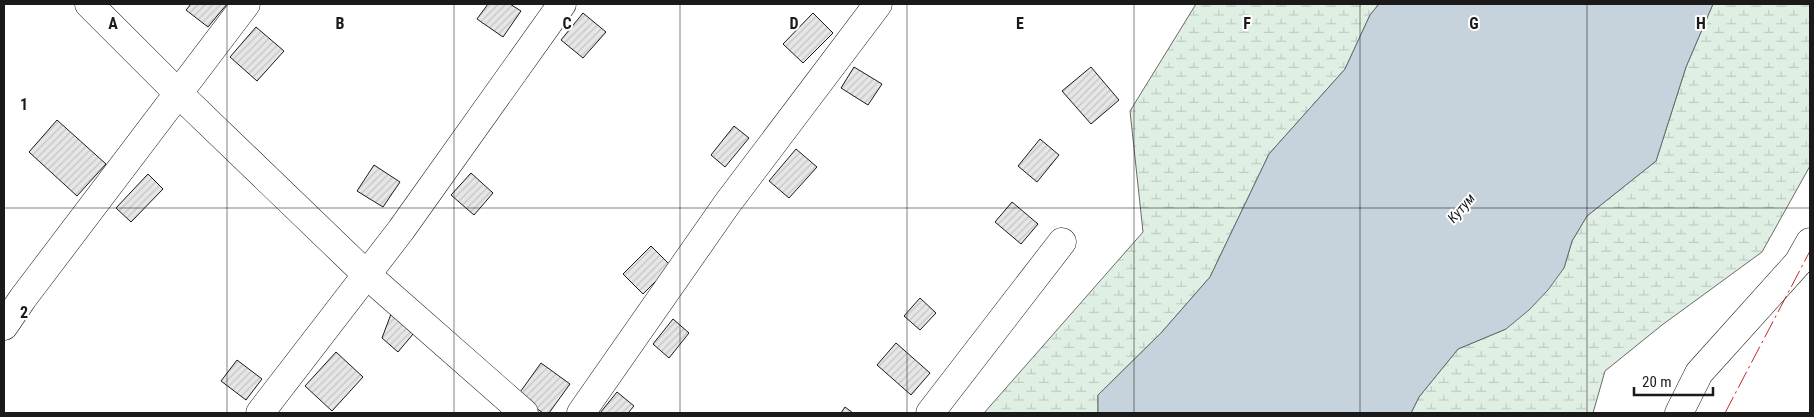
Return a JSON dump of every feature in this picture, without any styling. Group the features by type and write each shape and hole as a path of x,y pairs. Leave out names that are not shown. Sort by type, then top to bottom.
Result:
{"street":[{"path":"89,4 179,94 367,275 524,413"},
{"path":"4,326 22,298 246,4"},
{"path":"260,413 401,230 562,4"},
{"path":"581,413 727,204 878,4"},
{"path":"930,413 1062,242"},
{"path":"1679,413 1699,373 1798,263 1810,242"}],"green space":[{"path":"1196,4 1379,4 1370,15 1345,69 1269,154 1210,277 1161,333 1098,395 1098,413 984,413 1143,232 1130,111"},
{"path":"1713,4 1810,4 1810,166 1762,252 1662,325 1605,371 1593,413 1411,413 1419,397 1458,349 1506,329 1564,268 1572,241 1587,216 1656,161 1686,67"}],"water":[{"name":"Кутум","path":"1379,4 1713,4 1686,67 1656,161 1587,216 1572,241 1564,268 1548,290 1529,310 1506,329 1458,349 1419,397 1411,413 1098,413 1098,395 1161,333 1210,277 1269,154 1345,69 1370,15"}],"building":[{"path":"191,4 227,4 208,27 186,10"},
{"path":"488,4 510,4 521,11 503,37 477,19"},
{"path":"583,13 606,32 583,58 561,40"},
{"path":"813,13 833,33 803,63 783,44"},
{"path":"256,27 284,51 257,81 230,57"},
{"path":"854,67 882,84 868,105 841,88"},
{"path":"1091,67 1119,100 1091,124 1062,91"},
{"path":"57,120 106,164 77,196 29,152"},
{"path":"734,126 749,138 725,167 711,155"},
{"path":"1040,139 1059,155 1037,182 1018,166"},
{"path":"796,149 817,167 789,198 769,181"},
{"path":"374,165 400,182 383,207 357,191"},
{"path":"471,173 493,193 474,215 451,195"},
{"path":"148,174 163,189 131,222 116,208"},
{"path":"1012,202 1038,224 1021,244 995,222"},
{"path":"651,246 671,266 643,294 623,274"},
{"path":"920,298 936,313 920,330 904,316"},
{"path":"391,314 413,334 398,352 382,338"},
{"path":"673,319 689,333 669,358 653,344"},
{"path":"896,343 930,373 911,395 877,365"},
{"path":"336,352 363,377 332,411 305,386"},
{"path":"237,360 262,379 246,400 221,381"},
{"path":"541,363 570,384 549,413 543,413 518,395"},
{"path":"617,392 634,406 628,413 600,413"},
{"path":"845,407 853,413 841,413"}],"power":[{"path":"1725,413 1810,251"}]}
